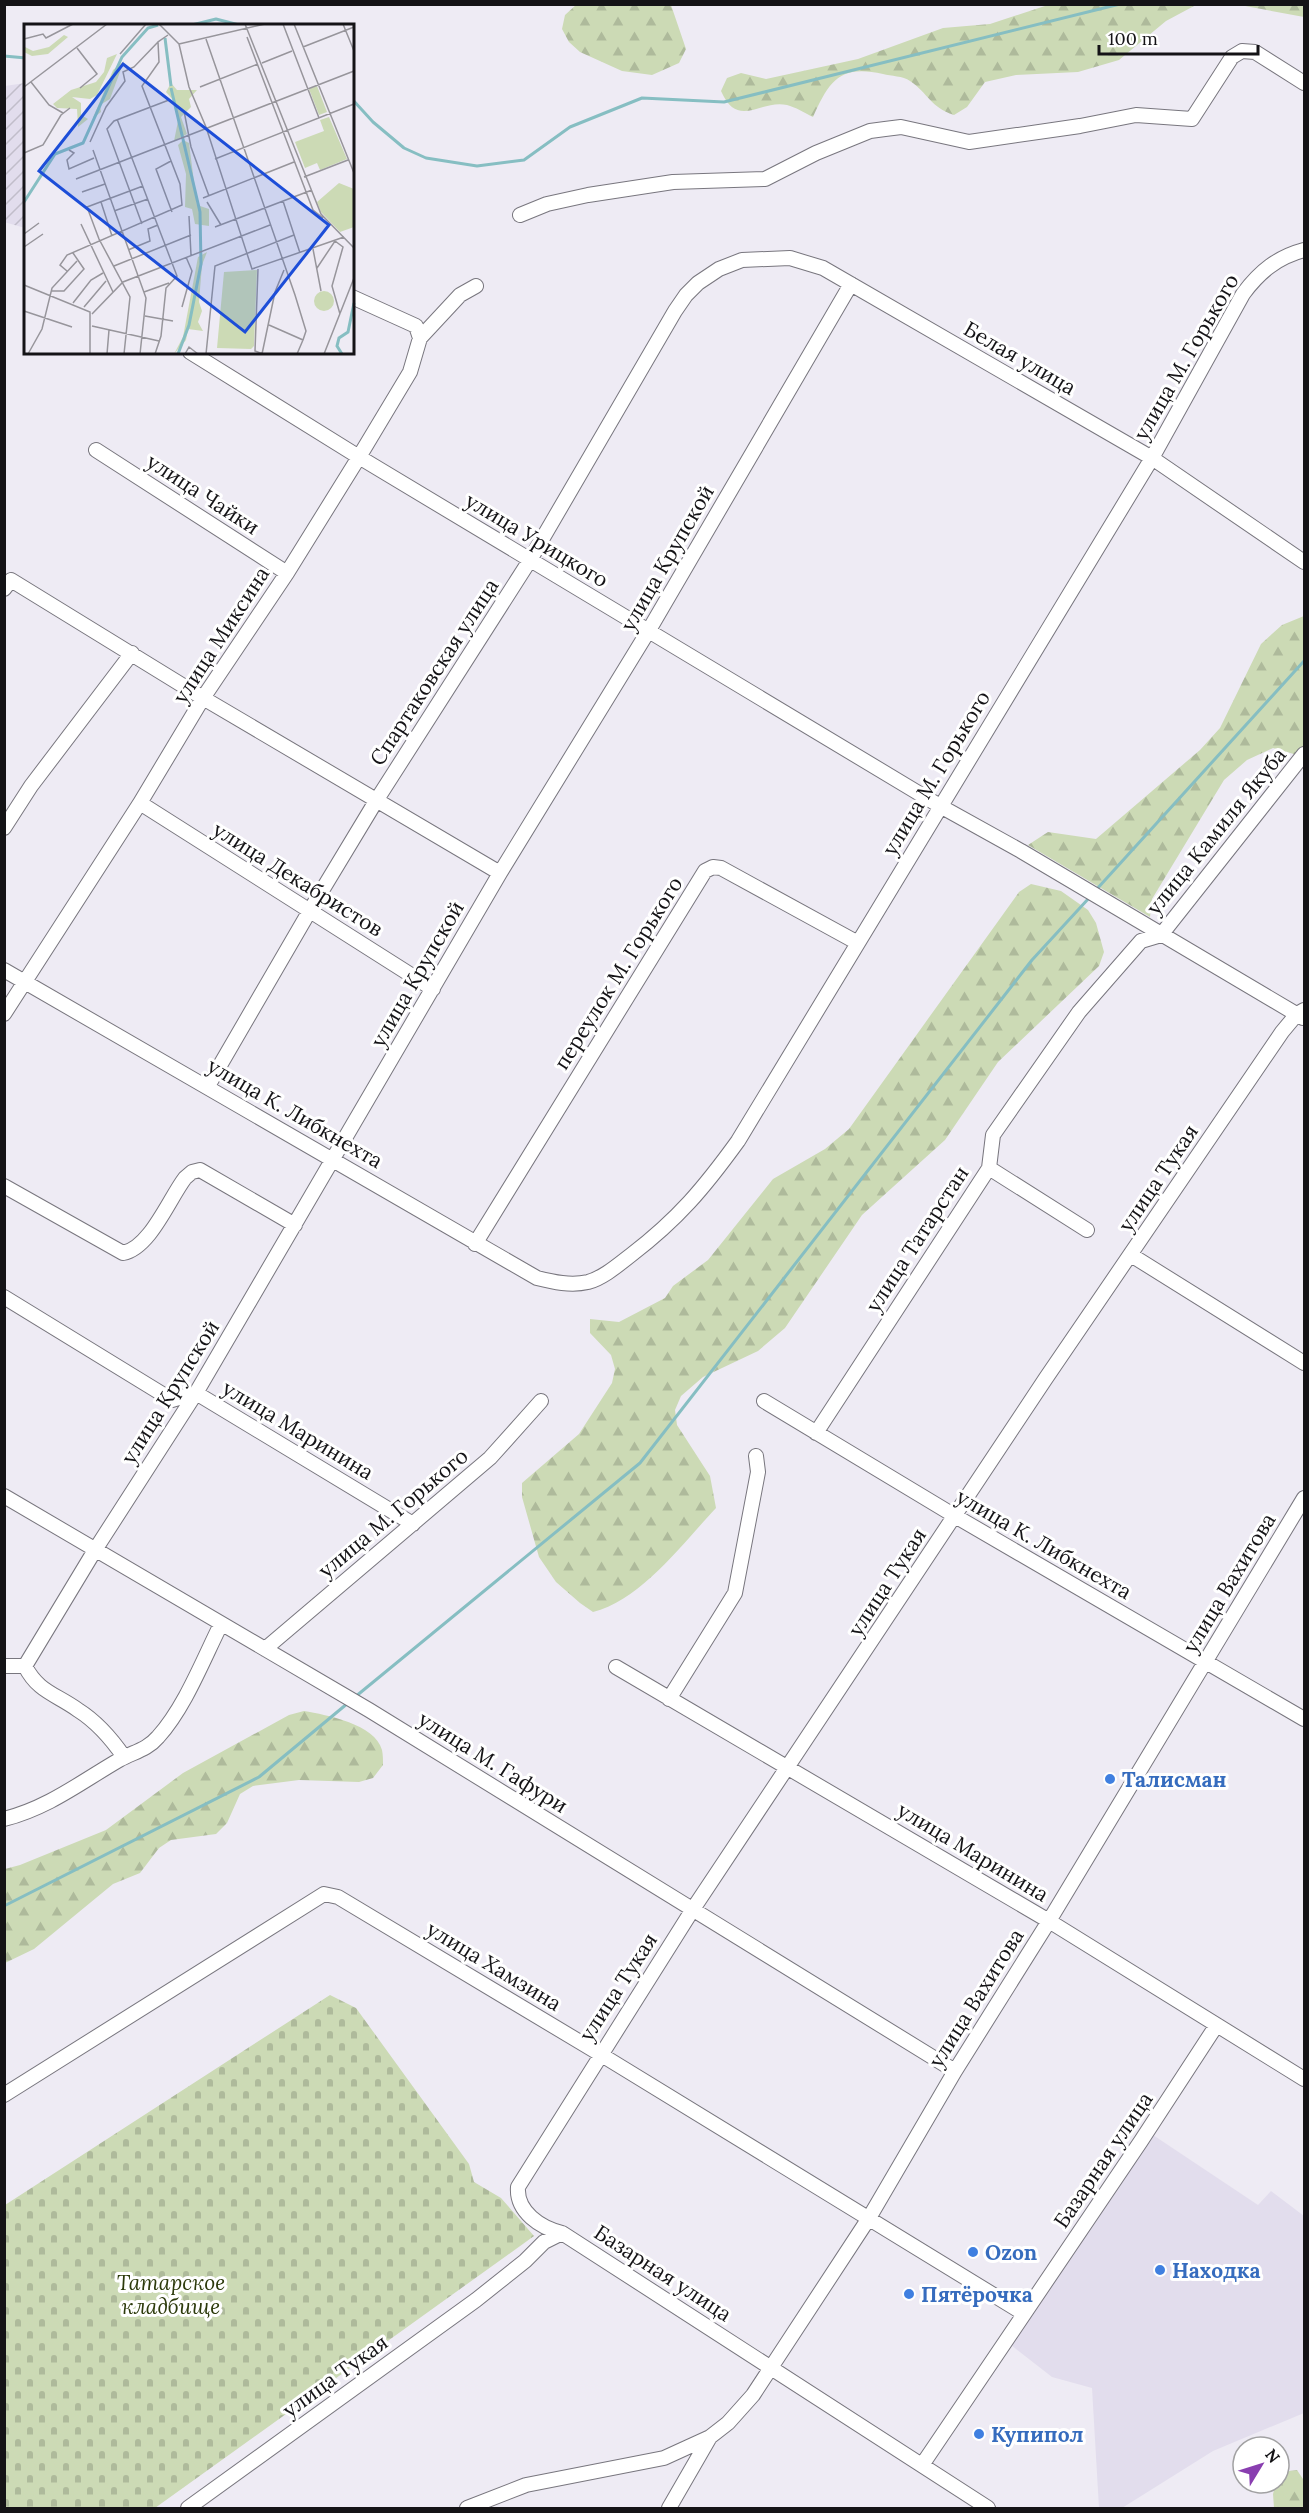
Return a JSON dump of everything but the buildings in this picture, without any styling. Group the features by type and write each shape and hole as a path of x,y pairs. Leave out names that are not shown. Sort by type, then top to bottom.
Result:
{"street":[{"path":"520,215 548,204 578,197 673,182 765,179 816,153 870,131 901,127 969,142 1136,115 1192,119 1232,57 1242,51 1255,52 1305,83"},
{"name":"улица М. Горького","path":"568,1284 592,1280 616,1266 671,1223 689,1205 738,1141 1152,458 1248,287 1278,259 1305,250"},
{"name":"Белая улица","path":"698,283 718,269 742,260 790,258 823,268 1152,458 1305,562"},
{"name":"Спартаковская улица","path":"208,1086 376,801 530,560 675,311 698,283"},
{"name":"улица Крупской","path":"25,1666 95,1550 196,1393 331,1159 500,873 649,630 851,284"},
{"name":"улица Миксина","path":"4,1014 140,803 203,698 287,573 359,457 410,372 420,338 460,295 476,286"},
{"path":"354,298 416,326 420,338"},
{"name":"улица Урицкого","path":"193,354 530,560 940,806 1021,851 1161,935"},
{"name":"улица Чайки","path":"96,450 287,573"},
{"path":"8,585 132,653 203,698 500,873"},
{"path":"4,828 31,786 132,653"},
{"name":"улица Камиля Якуба","path":"1161,935 1305,754"},
{"name":"улица Декабристов","path":"140,803 433,989"},
{"name":"переулок М. Горького","path":"475,1244 705,871 713,867 721,868 858,943"},
{"path":"1161,935 1302,1014"},
{"name":"улица Татарстан","path":"816,1433 989,1168 993,1135 1079,1011 1141,941 1161,935"},
{"name":"улица К. Либкнехта","path":"4,970 208,1086 475,1244 537,1278 568,1284"},
{"name":"улица Тукая","path":"518,2187 693,1909 789,1768 954,1516 1131,1255 1302,1014"},
{"path":"989,1168 1088,1230"},
{"path":"4,1186 123,1253 132,1251 142,1242 185,1178 192,1172 200,1170 295,1225"},
{"path":"1131,1255 1305,1363"},
{"name":"улица Маринина","path":"4,1297 172,1400 196,1393 413,1524"},
{"name":"улица М. Горького","path":"265,1649 490,1458 541,1401"},
{"name":"улица К. Либкнехта","path":"764,1401 954,1516 1305,1719"},
{"path":"669,1699 735,1593 758,1472 756,1456"},
{"name":"улица М. Гафури","path":"4,1496 369,1710 955,2071"},
{"name":"улица Вахитова","path":"669,2508 710,2437 728,2423 772,2368 869,2218 955,2071 1049,1921 1305,1498"},
{"path":"4,1819 39,1808 56,1799 124,1757 142,1750 157,1738 168,1723 221,1624"},
{"path":"4,1666 25,1666 31,1678 42,1689 92,1720 113,1741 124,1757"},
{"name":"улица Маринина","path":"616,1667 1049,1921 1305,2079"},
{"name":"улица Хамзина","path":"4,2095 324,1894 338,1897 600,2054 1023,2313"},
{"name":"Базарная улица","path":"922,2465 1023,2313 1142,2142 1216,2026"},
{"name":"Базарная улица","path":"518,2187 517,2197 522,2207 548,2229 562,2233 988,2508"},
{"name":"улица Тукая","path":"188,2508 476,2300 525,2261 544,2242 562,2233"},
{"path":"467,2508 526,2485 664,2458 710,2437"}],"shaded area":[{"path":"24,83 24,228 4,222 5,86"},
{"path":"1150,2133 1258,2205 1271,2191 1304,2216 1304,2413 1251,2435 1231,2435 1231,2443 1213,2451 1122,2508 1099,2508 1092,2388 1052,2377 1007,2342"}],"green space":[{"path":"577,4 671,5 686,49 679,63 652,75 622,71 580,52 569,42 562,29 565,15"},
{"path":"1048,5 1202,5 1194,6 1166,21 1119,60 1078,72 1016,75 985,82 967,107 954,115 934,104 907,79 868,72 856,71 838,78 825,94 813,117 787,105 777,104 742,111 728,103 721,91 727,78 741,73 766,79 858,59 943,28 990,24"},
{"path":"1240,5 1304,5 1304,17"},
{"path":"1304,616 1304,757 1273,748 1247,760 1224,780 1152,899 1150,917 1028,845 1048,832 1096,839 1200,750 1220,728 1261,644 1282,625"},
{"path":"1031,884 1061,891 1088,910 1096,923 1104,952 1099,966 998,1062 945,1140 862,1215 785,1328 758,1351 703,1377 681,1396 675,1410 677,1425 710,1476 716,1508 660,1569 644,1583 611,1606 593,1612 556,1582 539,1557 522,1497 522,1483 579,1434 612,1383 615,1369 611,1355 590,1333 590,1319 619,1322 665,1298 673,1286 708,1260 773,1179 825,1149 849,1129 1019,892"},
{"path":"304,1711 349,1722 360,1727 378,1741 382,1750 383,1765 373,1778 359,1782 299,1780 253,1786 240,1794 227,1823 216,1834 171,1840 159,1848 140,1873 113,1884 34,1949 5,1963 5,1869 106,1830 183,1773 289,1715"},
{"name":"Татарское кладбище","path":"330,1995 356,2008 469,2164 474,2182 501,2198 534,2236 155,2508 5,2508 5,2205"},
{"path":"1297,2470 1303,2479 1304,2508 1274,2508 1273,2495 1291,2495 1291,2471"}],"waterway":[{"path":"354,101 373,122 404,148 426,158 477,166 524,160 570,127 642,98 724,102 1120,4"},
{"path":"196,24 216,19 235,24"},
{"path":"4,56 24,58"},
{"path":"1096,890 1304,661"},
{"path":"355,1697 640,1463 1032,960 1089,898"},
{"path":"4,1906 259,1777 348,1703"}],"place":[{"name":"Талисман","path":"1110,1779"},
{"name":"Ozon","path":"973,2252"},
{"name":"Находка","path":"1160,2270"},
{"name":"Пятёрочка","path":"909,2294"},
{"name":"Купипол","path":"979,2434"}]}
